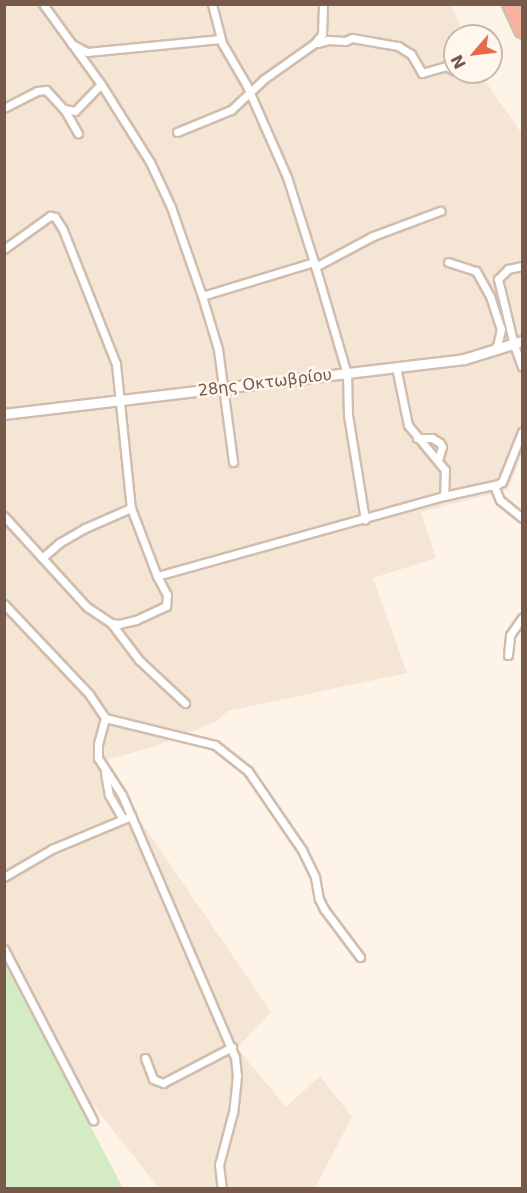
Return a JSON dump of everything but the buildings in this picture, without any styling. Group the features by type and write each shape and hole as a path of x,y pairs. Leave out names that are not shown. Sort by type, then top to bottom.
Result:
{"highway":[{"path":"510,4 522,30"}],"street":[{"path":"43,4 101,84 162,185 202,296 218,350 233,462"},
{"path":"212,4 220,39 249,92 287,177 347,374 348,415 365,520"},
{"path":"315,44 322,34 322,4"},
{"path":"177,132 231,110 249,92 315,44 328,40 345,41 352,38 398,46 411,54 422,73 443,67"},
{"path":"72,44 87,52 98,53 140,46 220,39"},
{"path":"64,109 75,111 101,84"},
{"path":"4,108 46,90 64,109 78,133"},
{"path":"202,296 314,264 373,236 440,211"},
{"path":"4,249 50,216 58,221 116,364 131,508 157,576 167,595 164,609 124,624 111,623"},
{"path":"448,262 476,271 490,296 501,329 497,346 490,353"},
{"path":"522,266 508,269 498,279 518,343 522,367"},
{"name":"28ης Οκτωβρίου","path":"4,414 464,359 518,343"},
{"path":"396,366 408,425 445,470 444,496"},
{"path":"157,576 365,520 444,496 494,486 502,482 522,432"},
{"path":"417,438 432,438 440,443 442,447 438,460"},
{"path":"494,486 500,500 522,518"},
{"path":"42,558 59,543 85,528 131,508"},
{"path":"4,516 87,607 111,623 139,660 185,703"},
{"path":"4,604 89,694 105,718 215,745 248,771 302,850 315,877 319,900 324,909 360,957"},
{"path":"508,655 510,635 522,618"},
{"path":"105,718 98,751 105,770 131,816 232,1047 237,1064 230,1125 219,1165 222,1188"},
{"path":"105,770 109,795 123,819"},
{"path":"4,877 52,849 131,816"},
{"path":"4,949 93,1120"},
{"path":"145,1058 153,1079 163,1083 232,1047"}],"shaded area":[{"path":"4,5 451,5 459,24 443,24 443,84 487,84 522,134 522,453 508,490 421,512 436,558 373,578 407,673 228,711 215,722 153,747 106,760 137,816 271,1012 237,1048 286,1107 320,1076 352,1117 315,1188 159,1188 81,1090 5,944"}],"green space":[{"path":"5,964 123,1188 5,1188"}]}
